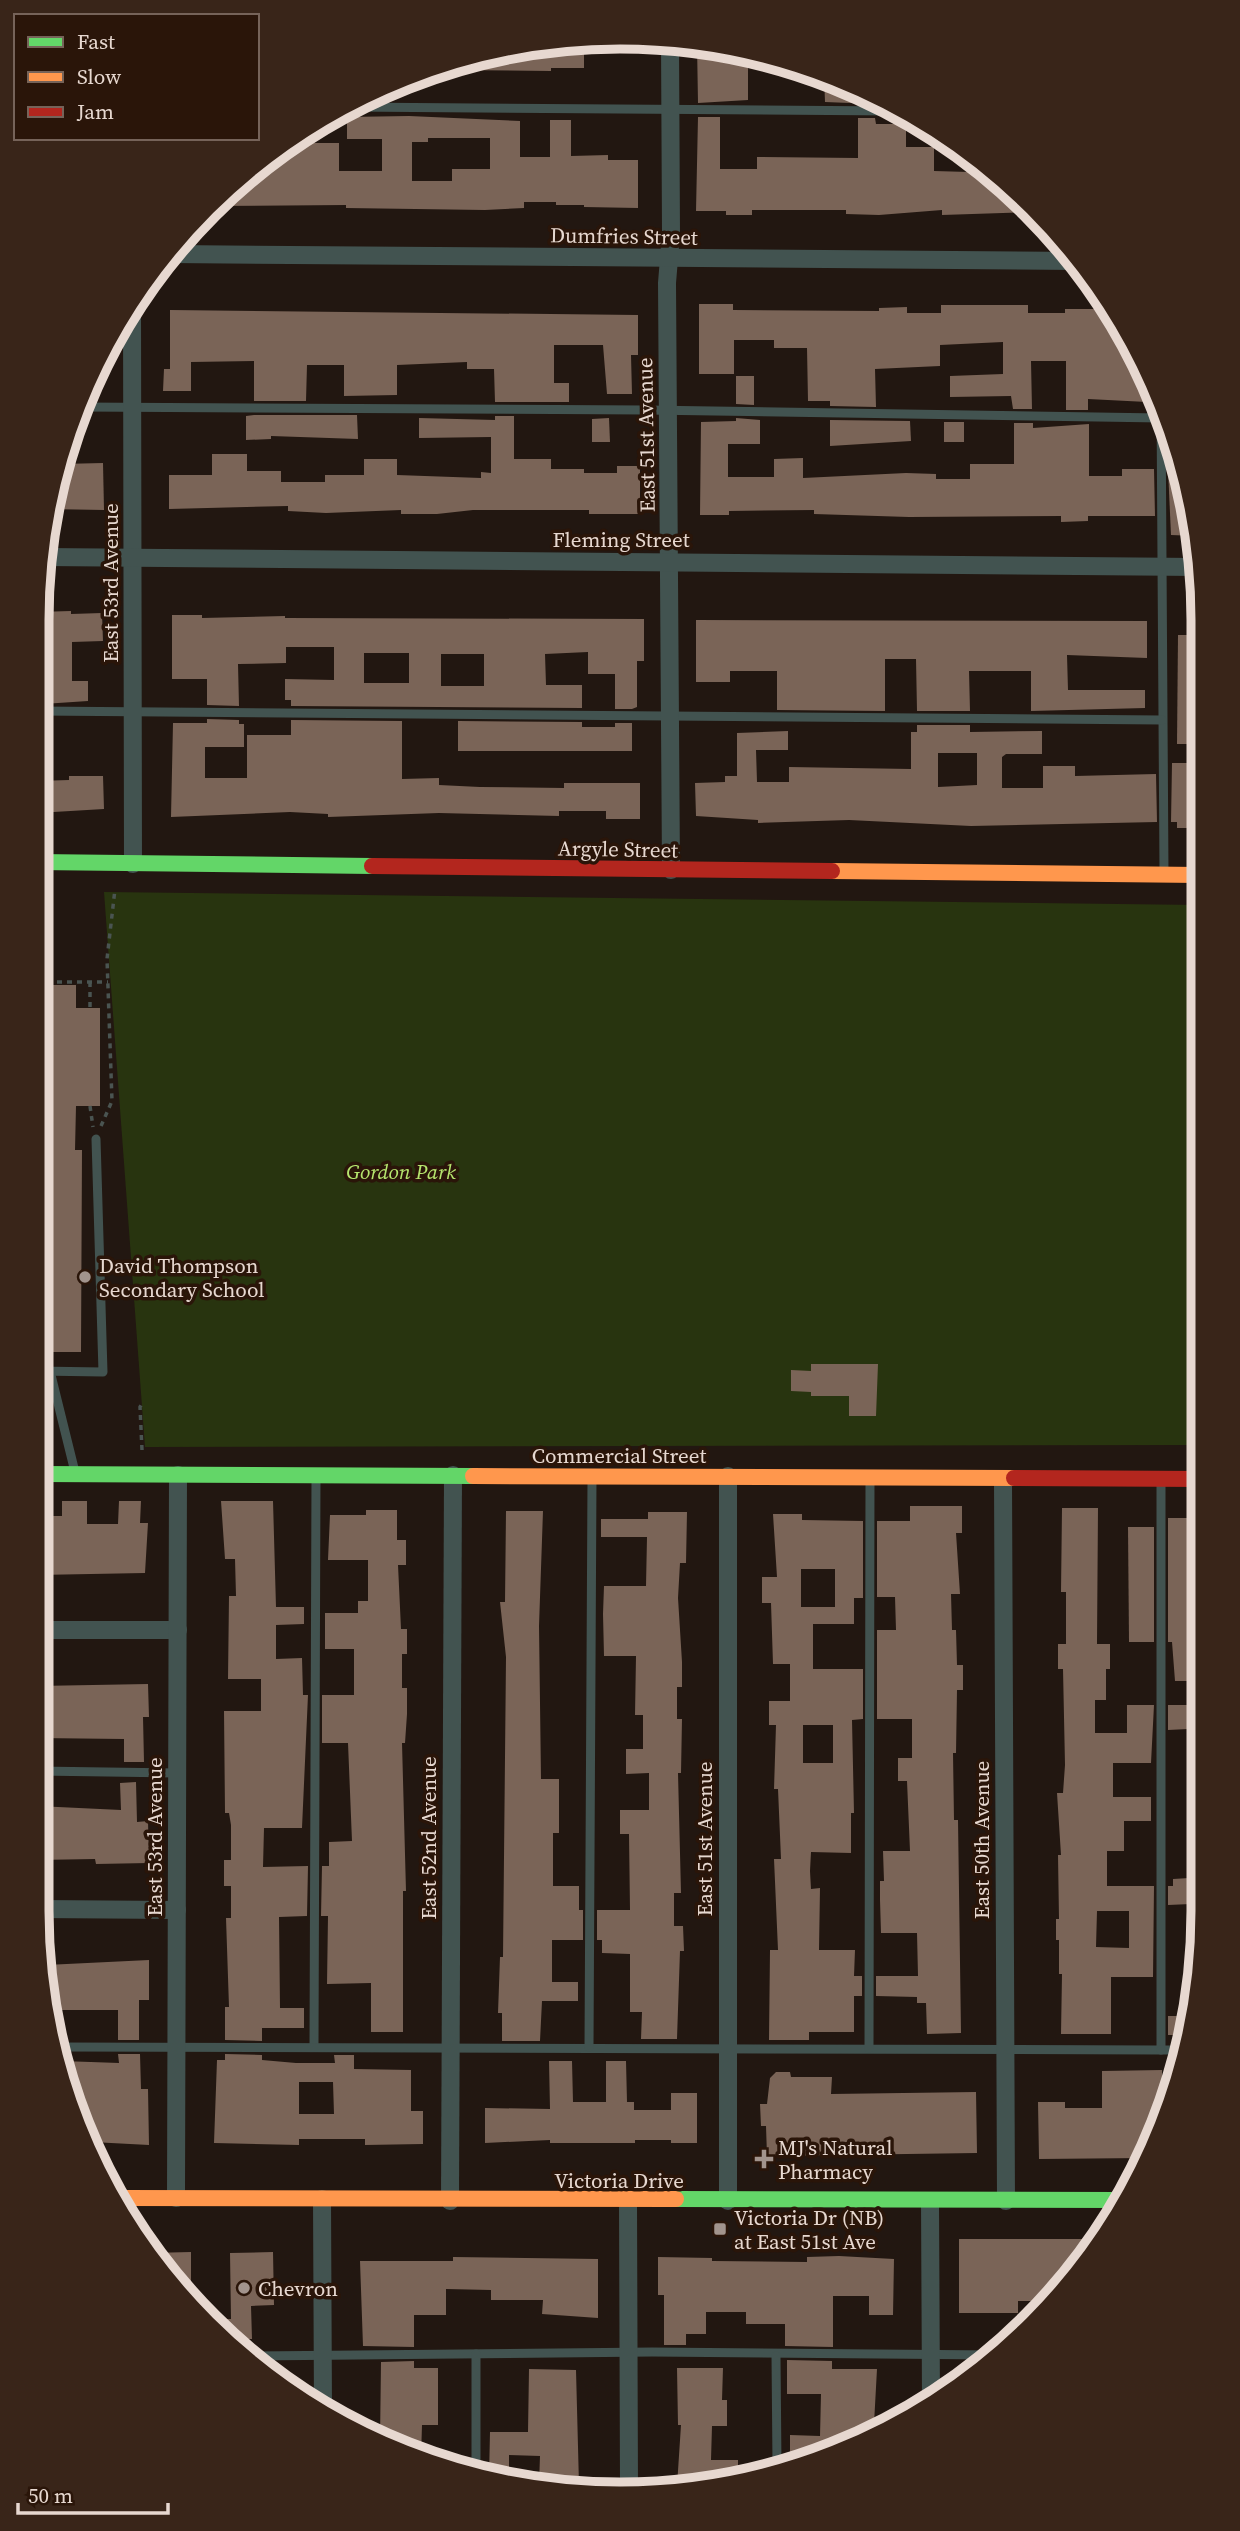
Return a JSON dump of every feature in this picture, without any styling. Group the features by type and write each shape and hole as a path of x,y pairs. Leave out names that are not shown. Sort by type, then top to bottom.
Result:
{"street":[{"name":"East 51st Avenue","path":"670,51 668,411 671,870"},
{"name":"Dumfries Street","path":"182,254 1064,261"},
{"name":"East 53rd Avenue","path":"132,323 133,864"},
{"name":"Fleming Street","path":"53,557 1188,567"},
{"name":"Argyle Street","path":"49,862 1191,874"},
{"name":"Commercial Street","path":"49,1474 1191,1479"},
{"name":"East 53rd Avenue","path":"176,2199 178,1475"},
{"name":"East 52nd Avenue","path":"450,2201 453,1475"},
{"name":"East 51st Avenue","path":"728,1476 728,2201"},
{"name":"East 50th Avenue","path":"1003,1479 1006,2201"},
{"path":"49,1630 178,1630"},
{"path":"49,1909 177,1910"},
{"name":"Victoria Drive","path":"126,2198 450,2201 1113,2200"},
{"path":"322,2199 323,2399"},
{"path":"628,2201 629,2482"},
{"path":"930,2201 931,2390"}],"lane":[{"path":"369,107 879,111"},
{"path":"90,407 1154,418"},
{"path":"1161,436 1164,875"},
{"path":"49,711 1161,720"},
{"path":"75,1474 50,1371 103,1372 96,1139"},
{"path":"314,2046 316,1475"},
{"path":"589,2047 592,1476"},
{"path":"869,2048 870,1477"},
{"path":"1161,1479 1161,2050"},
{"path":"49,1772 177,1773"},
{"path":"65,2047 1174,2050"},
{"path":"263,2356 629,2353 977,2356"},
{"path":"476,2354 476,2464"},
{"path":"776,2356 777,2460"}],"path":[{"path":"96,1139 112,1101 108,982 109,925 115,889"},
{"path":"49,982 108,982"},
{"path":"90,982 90,1008"},
{"path":"142,1450 140,1407 143,1402"}],"green space":[{"name":"Gordon Park","path":"104,892 1191,905 1191,1445 145,1447"}],"building":[{"path":"584,50 584,68 551,68 551,71 465,70 509,60"},
{"path":"697,54 766,68 748,68 748,100 698,103"},
{"path":"824,87 864,104 825,102"},
{"path":"409,116 520,121 520,157 550,157 550,120 571,120 571,156 608,155 608,160 638,160 638,208 556,205 556,202 524,202 524,208 485,210 346,208 346,205 227,206 272,167 306,143 339,143 339,171 382,171 382,139 347,139 347,119 350,117","holes":["428,138 490,138 490,169 452,169 452,181 412,181 412,142 428,142"]},
{"path":"698,117 720,117 720,169 757,169 757,157 858,158 858,118 875,118 876,124 906,125 906,147 934,147 934,171 969,172 969,168 1020,212 942,215 942,210 879,215 846,214 846,210 752,210 752,215 726,215 726,211 696,211"},
{"path":"1095,303 1132,367 1147,402 1088,399 1088,410 1066,410 1066,361 1031,361 1032,409 1013,409 1011,396 950,397 950,376 1003,374 1003,342 940,345 940,366 875,369 876,407 830,406 830,401 808,401 807,348 774,348 774,340 734,340 734,374 699,374 699,304 733,304 733,310 879,311 879,308 907,307 907,313 941,313 941,305 1028,305 1028,313 1065,313 1065,309 1095,309"},
{"path":"170,310 638,315 638,355 631,355 632,394 607,394 603,345 554,345 554,383 569,383 569,402 495,402 494,369 467,369 467,362 397,365 397,395 344,396 344,365 307,365 306,401 254,401 254,361 191,362 191,391 163,391 164,369 170,369"},
{"path":"736,376 754,376 754,405 736,404"},
{"path":"357,415 358,439 271,436 271,439 246,440 246,416"},
{"path":"495,416 514,416 514,459 551,459 551,469 584,469 584,473 617,473 617,466 640,466 640,514 589,514 589,510 473,510 437,514 401,514 401,510 326,513 288,511 288,506 169,509 169,475 212,475 212,454 247,454 247,471 281,471 281,482 325,482 325,475 364,475 364,459 397,459 397,475 481,478 481,472 491,473 491,437 419,438 419,418 495,420"},
{"path":"609,418 610,442 592,442 592,419"},
{"path":"736,418 760,420 760,444 728,444 728,477 774,477 774,459 803,458 803,478 906,473 936,474 936,479 970,479 970,464 1014,464 1014,423 1033,423 1033,428 1089,424 1089,476 1122,476 1122,469 1154,469 1155,516 1088,516 1088,521 1061,522 1061,516 909,517 814,514 814,510 729,511 729,515 700,515 701,422 736,421"},
{"path":"830,420 910,421 911,441 830,446"},
{"path":"944,422 964,422 964,442 944,442"},
{"path":"103,463 104,510 60,509 71,464"},
{"path":"1168,469 1172,472 1184,536 1171,535"},
{"path":"49,612 102,613 103,641 72,642 72,681 88,681 88,701 49,704"},
{"path":"172,615 202,615 202,618 285,616 644,619 644,661 637,661 637,707 632,709 615,709 615,674 588,674 588,652 545,654 546,685 582,685 582,708 291,706 291,700 285,700 285,679 334,680 334,647 286,647 286,663 238,664 239,706 207,705 207,679 172,679","holes":["364,653 409,653 409,683 364,683","441,654 484,654 484,686 441,686"]},
{"path":"696,620 1147,621 1147,658 1067,655 1068,690 1145,690 1145,708 1031,711 1031,671 969,671 970,711 917,711 916,659 885,659 885,711 777,710 777,671 730,671 730,682 696,682"},
{"path":"1178,635 1191,635 1191,744 1177,744"},
{"path":"207,719 239,720 239,724 244,724 244,747 205,747 205,778 247,778 247,735 291,735 291,720 402,721 402,779 439,778 439,785 480,787 564,788 564,783 640,783 640,819 606,819 606,811 559,811 559,816 439,813 328,817 328,814 290,812 171,817 173,723 207,723"},
{"path":"458,721 582,722 582,727 615,727 615,723 632,723 632,751 458,751"},
{"path":"917,725 970,725 970,732 1042,731 1042,754 1006,754 1002,757 1002,788 1043,788 1043,766 1075,766 1075,776 1156,774 1157,822 971,826 849,820 758,823 758,820 696,816 695,783 725,782 725,776 737,776 737,733 788,731 788,750 756,750 757,782 789,782 789,767 911,769 911,732 917,732","holes":["938,753 977,753 977,785 938,787"]},
{"path":"1172,763 1190,763 1191,828 1177,828 1177,822 1171,822"},
{"path":"69,776 103,776 104,809 49,812 49,781 69,780"},
{"path":"49,985 76,985 76,1008 100,1008 100,1106 76,1106 75,1150 82,1150 81,1352 49,1352"},
{"path":"811,1364 878,1364 876,1416 849,1416 849,1396 811,1396 811,1392 791,1391 791,1370 811,1371"},
{"path":"62,1501 87,1501 87,1524 118,1524 119,1501 141,1501 140,1523 148,1523 145,1573 49,1575 49,1516 62,1516"},
{"path":"221,1501 273,1501 276,1607 304,1607 304,1624 276,1625 276,1659 302,1658 303,1695 308,1695 302,1828 264,1828 263,1867 308,1866 307,1916 279,1917 280,2008 304,2008 304,2028 262,2028 262,2041 225,2040 225,2007 229,2007 226,1918 231,1918 231,1886 224,1886 224,1860 231,1860 231,1825 229,1813 225,1813 224,1711 261,1711 261,1679 228,1679 229,1596 236,1596 235,1559 225,1559"},
{"path":"910,1506 962,1506 962,1533 956,1533 960,1594 951,1594 957,1665 963,1665 963,1690 957,1690 956,1753 953,1753 954,1820 958,1820 961,2033 927,2034 926,2003 917,2003 917,1997 876,1996 876,1976 918,1976 917,1933 881,1933 880,1900 880,1881 884,1881 883,1851 910,1851 907,1781 898,1781 898,1758 912,1758 912,1719 877,1719 877,1630 896,1630 895,1597 877,1597 877,1521 910,1521"},
{"path":"1062,1508 1098,1508 1097,1644 1110,1644 1110,1669 1106,1669 1106,1700 1095,1700 1095,1733 1127,1733 1127,1705 1154,1705 1151,1763 1113,1763 1113,1797 1151,1797 1151,1821 1124,1821 1124,1851 1107,1851 1107,1886 1154,1886 1153,1977 1111,1977 1111,2034 1061,2034 1062,1974 1059,1974 1059,1940 1056,1940 1056,1919 1059,1919 1058,1855 1061,1855 1057,1793 1063,1793 1065,1765 1063,1669 1058,1669 1058,1644 1066,1644 1066,1592 1061,1592","holes":["1097,1911 1129,1911 1129,1948 1096,1947"]},
{"path":"366,1510 397,1510 397,1540 406,1540 406,1565 398,1565 401,1629 407,1629 407,1654 402,1654 402,1688 407,1688 405,1743 402,1743 406,1891 403,1891 403,2032 371,2032 371,1983 327,1984 328,1916 321,1916 322,1866 329,1866 329,1842 352,1841 348,1743 322,1743 322,1695 354,1695 354,1649 325,1649 325,1613 358,1613 358,1601 368,1601 368,1560 328,1560 330,1515 366,1515"},
{"path":"506,1511 543,1511 539,1626 541,1779 559,1779 559,1833 553,1833 553,1886 579,1886 579,1910 583,1910 583,1940 552,1940 552,1982 578,1982 578,2001 542,2001 540,2041 502,2041 502,2013 498,2013 500,1957 503,1957 506,1657 500,1602 505,1602"},
{"path":"648,1512 687,1512 686,1563 680,1563 678,1598 682,1662 682,1687 677,1687 677,1719 682,1719 681,1773 678,1773 681,1893 674,1893 674,1926 683,1926 684,1951 680,1951 677,2039 641,2039 642,2012 630,2012 630,1954 602,1953 602,1940 597,1940 597,1910 630,1910 629,1834 620,1834 620,1810 649,1810 649,1773 626,1774 626,1749 643,1749 643,1715 635,1715 636,1656 604,1656 603,1614 604,1586 646,1586 647,1537 601,1537 601,1519 648,1519"},
{"path":"773,1514 802,1514 802,1520 863,1521 863,1598 854,1598 854,1624 813,1624 813,1669 863,1669 863,1719 852,1720 854,1813 851,1813 851,1853 811,1852 810,1871 811,1889 820,1888 819,1950 855,1950 854,1976 862,1976 862,1996 854,1996 854,2032 809,2032 809,2040 769,2040 770,1950 778,1950 774,1859 781,1859 778,1789 774,1789 776,1725 769,1725 769,1701 790,1701 790,1664 773,1664 771,1603 762,1603 762,1577 777,1577","holes":["801,1569 835,1569 835,1607 801,1607","803,1725 833,1725 833,1763 803,1763"]},
{"path":"1168,1518 1191,1518 1191,1539 1187,1539 1191,1681 1175,1681 1172,1642 1168,1642"},
{"path":"1128,1527 1154,1527 1154,1642 1129,1642"},
{"path":"148,1684 149,1717 143,1717 144,1762 124,1762 124,1739 49,1738 49,1686"},
{"path":"1168,1705 1187,1705 1188,1729 1168,1730"},
{"path":"136,1782 137,1822 148,1821 149,1863 96,1864 95,1859 49,1860 49,1807 121,1810 120,1783"},
{"path":"1189,1878 1191,1904 1168,1905 1168,1886 1173,1886 1173,1879"},
{"path":"149,1960 149,2000 139,2000 139,2040 118,2040 118,2010 58,2010 52,1965"},
{"path":"1168,2016 1181,2016 1177,2035 1168,2035"},
{"path":"118,2054 140,2054 141,2089 148,2089 149,2145 98,2142 69,2061 119,2063"},
{"path":"225,2054 262,2055 262,2060 335,2063 334,2055 354,2055 354,2069 411,2070 411,2111 423,2111 423,2144 365,2145 365,2139 299,2139 299,2145 214,2143 217,2060 225,2060","holes":["299,2082 333,2082 334,2114 299,2114"]},
{"path":"549,2061 572,2061 573,2102 606,2102 606,2061 626,2061 627,2102 634,2102 634,2110 671,2110 671,2093 697,2093 697,2143 635,2140 635,2143 550,2143 550,2140 485,2143 485,2108 550,2109"},
{"path":"1162,2070 1161,2095 1135,2158 1039,2159 1038,2102 1065,2102 1065,2108 1102,2108 1102,2071"},
{"path":"776,2072 790,2072 791,2077 832,2077 831,2094 976,2092 977,2153 767,2156 766,2126 761,2126 760,2104 767,2104 770,2078"},
{"path":"959,2239 1087,2239 1036,2301 1018,2301 1018,2313 959,2313"},
{"path":"191,2252 191,2287 167,2259 163,2253"},
{"path":"273,2252 274,2305 251,2306 252,2339 243,2339 220,2319 231,2319 230,2253"},
{"path":"453,2257 598,2259 598,2318 542,2314 543,2300 491,2300 491,2290 446,2289 446,2315 414,2315 414,2347 363,2346 360,2261 453,2261"},
{"path":"658,2257 712,2258 712,2261 807,2262 807,2257 894,2259 893,2315 869,2315 869,2296 833,2296 833,2347 785,2346 785,2324 746,2324 746,2312 706,2312 706,2334 686,2334 686,2345 664,2345 664,2295 658,2295"},
{"path":"787,2360 832,2361 832,2369 877,2369 874,2422 839,2439 794,2455 790,2455 790,2435 820,2436 821,2394 787,2394"},
{"path":"414,2361 414,2368 438,2368 438,2425 422,2425 421,2447 380,2429 381,2362"},
{"path":"677,2368 723,2368 722,2400 727,2400 727,2426 712,2426 711,2460 738,2460 738,2469 677,2479 681,2425 678,2425"},
{"path":"529,2369 576,2370 579,2481 539,2476 540,2456 509,2455 509,2471 489,2467 490,2432 528,2432"}],"traffic: fast":[{"path":"49,862 372,866"},
{"path":"49,1474 473,1476"},
{"path":"676,2199 1113,2200"}],"traffic: slow":[{"path":"832,871 1191,875"},
{"path":"473,1476 1014,1478"},
{"path":"126,2198 676,2199"}],"traffic: jam":[{"path":"372,866 832,871"},
{"path":"1014,1478 1191,1479"}],"place":[{"name":"David Thompson Secondary School","path":"85,1277"},
{"name":"MJ's Natural Pharmacy","path":"764,2159"},
{"name":"Victoria Dr (NB) at East 51st Ave","path":"720,2229"},
{"name":"Chevron","path":"244,2288"}]}
